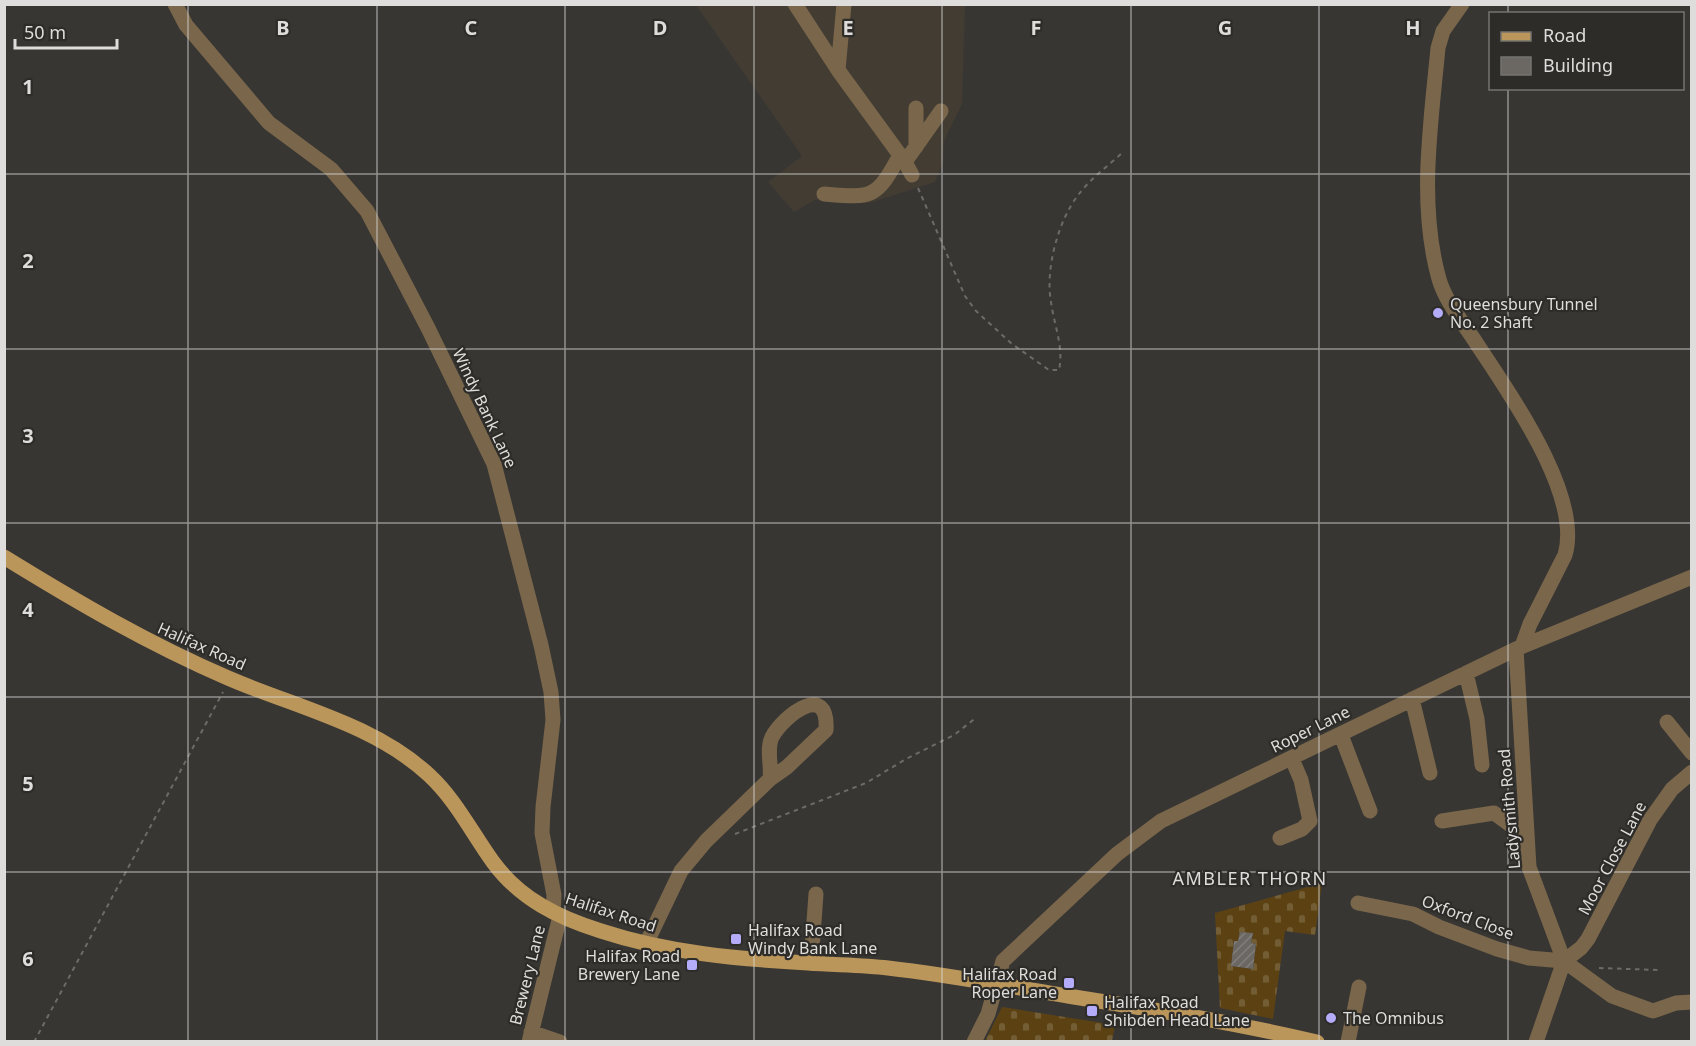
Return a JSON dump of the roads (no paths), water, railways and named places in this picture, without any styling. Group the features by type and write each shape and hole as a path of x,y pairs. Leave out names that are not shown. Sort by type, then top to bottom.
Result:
{"main road":[{"name":"Halifax Road","path":"4,557 160,648 371,736 402,754 430,776 455,806 495,865 526,897 556,914 646,944 698,954 885,967 1241,1024 1317,1041"}],"street":[{"name":"Windy Bank Lane","path":"175,4 186,25 269,123 331,169 367,211 428,328 494,464 551,692 552,720 542,833 556,914"},
{"path":"795,4 838,70 906,164"},
{"path":"838,70 844,4"},
{"path":"1462,4 1443,31 1438,48 1428,194 1430,235 1440,281 1453,308 1540,445 1559,490 1567,526 1568,543 1565,555 1519,648"},
{"path":"916,108 916,147"},
{"path":"824,194 863,196 876,191 906,164 941,111"},
{"name":"Roper Lane","path":"974,1041 988,1014 1003,961 1126,848 1161,821 1519,648 1692,577"},
{"name":"Ladysmith Road","path":"1519,648 1529,867 1568,964"},
{"path":"1466,673 1476,719 1482,765"},
{"path":"1412,699 1430,773"},
{"path":"646,944 681,871 706,841 826,730 827,717 823,709 817,705 810,705 799,709 771,738 770,780"},
{"path":"1667,722 1692,753"},
{"path":"1341,735 1370,811"},
{"path":"1280,838 1302,829 1310,820 1301,780 1292,759"},
{"name":"Moor Close Lane","path":"1568,964 1588,939 1650,820 1672,789 1692,772"},
{"path":"1442,821 1494,813 1527,837"},
{"path":"811,963 816,894"},
{"name":"Oxford Close","path":"1358,903 1413,914 1439,927 1529,958 1568,964"},
{"name":"Brewery Lane","path":"530,1037 556,914"},
{"path":"1536,1041 1568,964 1612,996 1653,1011 1676,1003 1692,1002"},
{"path":"1348,1041 1359,987"},
{"path":"530,1037 560,1041"}],"place":[{"name":"Queensbury Tunnel No. 2 Shaft","path":"1438,313"},
{"name":"Halifax Road Windy Bank Lane","path":"736,939"},
{"name":"Halifax Road Brewery Lane","path":"692,965"},
{"name":"Halifax Road Roper Lane","path":"1069,983"},
{"name":"Halifax Road Shibden Head Lane","path":"1092,1011"},
{"name":"The Omnibus","path":"1331,1018"}],"district":[{"name":"AMBLER THORN","path":"1250,878"}]}
